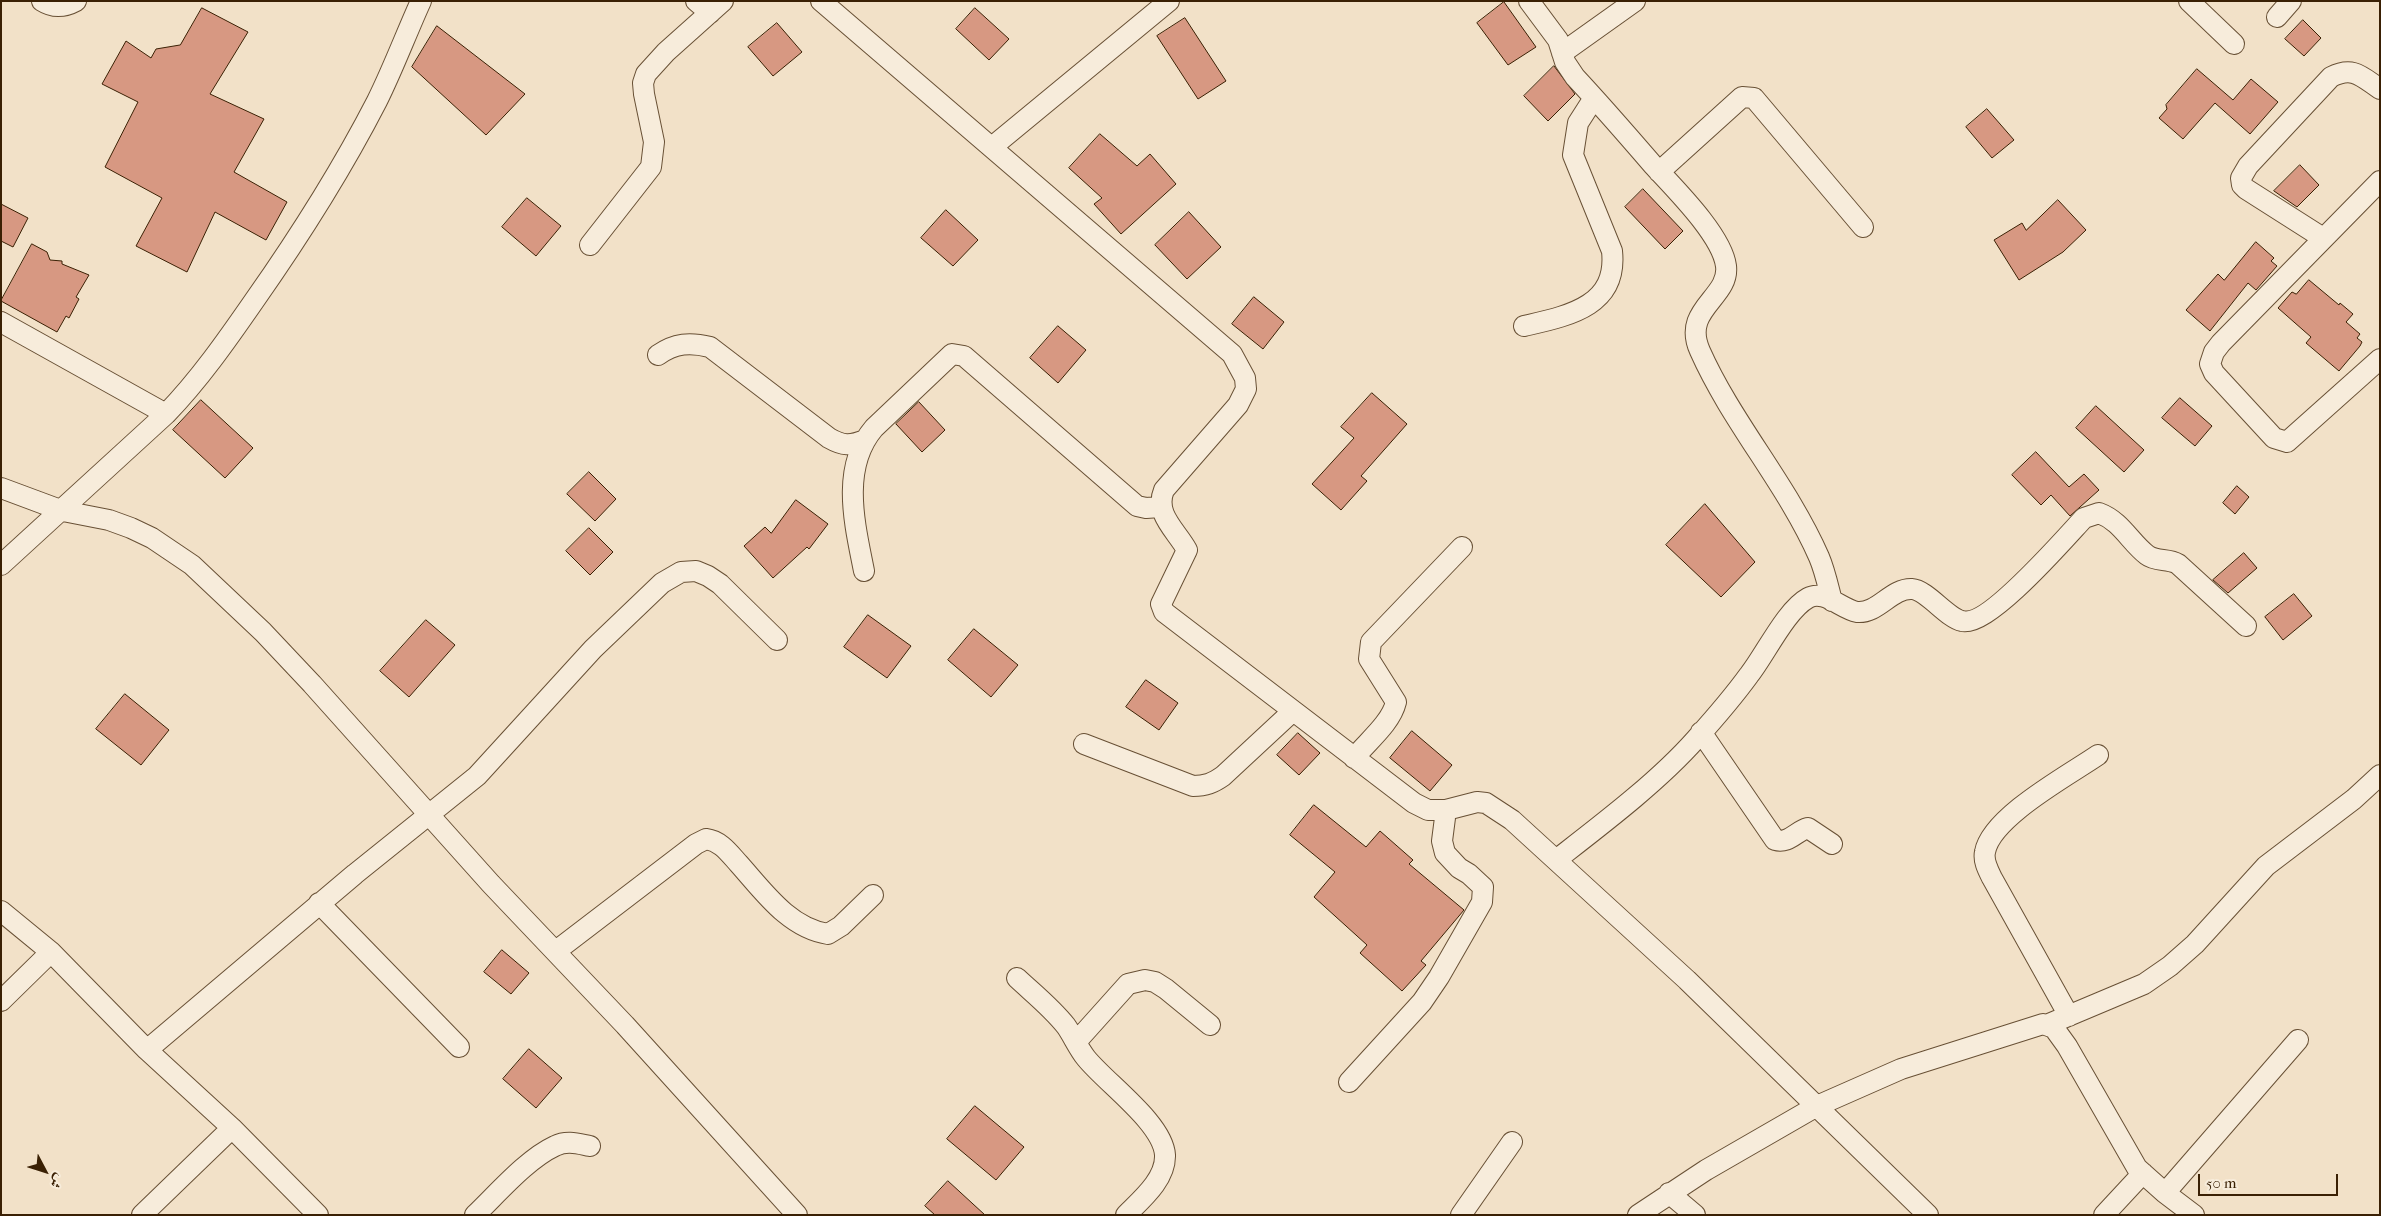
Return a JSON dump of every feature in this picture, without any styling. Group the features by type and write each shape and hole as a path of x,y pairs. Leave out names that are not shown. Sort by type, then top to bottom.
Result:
{"street":[{"path":"42,1 54,6 62,6 76,1"},
{"path":"1,565 166,414 185,394 209,362 293,245 377,100 421,1"},
{"path":"822,1 1202,327 1232,354 1240,365 1245,378 1246,389 1238,405 1164,490 1160,507 1187,550 1161,604 1164,612 1414,803 1428,810 1446,810 1477,802 1495,807 1687,980 1928,1215"},
{"path":"992,147 1169,1"},
{"path":"1529,1 1555,36 1575,78 1709,230 1726,266 1724,279 1696,322 1694,331 1697,344 1737,418 1808,532 1820,558 1832,601"},
{"path":"1562,53 1635,1"},
{"path":"2189,1 2234,44"},
{"path":"2277,17 2291,1"},
{"path":"590,245 651,168 654,142 644,94 643,83 646,74 710,5"},
{"path":"2323,238 2246,189 2242,185 2241,178 2248,166 2330,77 2343,71 2348,71 2364,78 2380,90"},
{"path":"1659,172 1742,97 1754,98 1863,227"},
{"path":"1524,326 1570,315 1582,310 1606,286 1614,268 1612,251 1573,155 1578,123 1594,98"},
{"path":"2380,181 2221,343 2211,359 2211,369 2274,438 2287,442 2380,359"},
{"path":"1,322 166,414"},
{"path":"658,355 677,344 695,343 710,347 839,444 847,445 865,440"},
{"path":"864,571 852,500 853,482 865,440 874,428 943,360 952,354 964,356 1137,506 1146,508 1160,507"},
{"path":"1,488 63,510 109,520 131,528 158,542 192,565 257,626 312,684 491,884 556,951 797,1215"},
{"path":"1556,860 1664,770 1701,732 1749,676 1796,606 1816,595 1856,612 1865,612 1902,590 1914,589 1961,621 1971,620 2016,590 2084,518 2099,513 2118,524 2148,555 2172,560 2178,564 2246,626"},
{"path":"1354,758 1394,711 1396,702 1369,659 1371,642 1462,547"},
{"path":"147,1050 319,903 477,776 593,649 662,583 682,572 696,571 720,584 777,640"},
{"path":"1084,744 1193,786 1203,786 1213,783 1223,776 1293,711"},
{"path":"1701,732 1775,840 1787,840 1808,828 1832,844"},
{"path":"2069,1016 1992,878 1984,858 1985,851 1996,829 2009,815 2098,755"},
{"path":"1638,1215 1669,1193 1817,1106 1901,1069 2023,1029 2049,1024 2144,984 2170,966 2195,944 2266,866 2354,799 2380,775"},
{"path":"1349,1082 1422,1002 1439,977 1482,902 1483,888 1451,860 1443,848 1446,810"},
{"path":"556,951 706,838 720,844 775,904 792,919 816,932 828,934 841,926 873,895"},
{"path":"319,903 459,1047"},
{"path":"1,911 50,952 147,1050 232,1128 318,1215"},
{"path":"1,1001 50,952"},
{"path":"1017,978 1056,1013 1087,1060 1151,1125 1165,1154 1159,1178 1126,1215"},
{"path":"1076,1042 1128,984 1145,980 1155,982 1166,989 1210,1025"},
{"path":"2049,1024 2067,1046 2125,1150 2143,1173 2194,1215"},
{"path":"2165,1193 2298,1040"},
{"path":"142,1215 232,1128"},
{"path":"475,1215 534,1161 556,1145 572,1142 590,1146"},
{"path":"1461,1215 1512,1142"},
{"path":"2104,1215 2143,1173"},
{"path":"1669,1193 1695,1215"}],"building":[{"path":"1504,2 1536,47 1508,65 1477,23"},
{"path":"202,8 248,32 210,94 264,119 234,172 287,202 266,240 215,212 187,272 136,246 162,198 105,167 138,102 102,84 126,41 151,58 156,49 180,45"},
{"path":"975,8 1009,39 989,60 956,29"},
{"path":"1185,18 1226,81 1198,99 1157,36"},
{"path":"2303,20 2321,38 2304,56 2285,39"},
{"path":"777,23 802,52 773,76 748,47"},
{"path":"437,26 525,94 486,135 412,67"},
{"path":"1554,66 1575,94 1548,121 1524,96"},
{"path":"2197,69 2233,100 2251,79 2278,102 2250,134 2215,103 2183,139 2159,118 2167,109 2166,105"},
{"path":"1987,109 2014,140 1992,158 1966,127"},
{"path":"1100,134 1137,166 1150,154 1176,184 1121,234 1094,204 1102,198 1069,168"},
{"path":"2300,165 2319,185 2297,207 2274,191"},
{"path":"1643,189 1683,231 1665,249 1625,207"},
{"path":"527,198 561,226 536,256 502,227"},
{"path":"2058,200 2086,230 2063,252 2019,280 1994,240 2022,223 2026,230"},
{"path":"1,204 28,218 13,247 1,241"},
{"path":"946,210 978,240 953,266 921,238"},
{"path":"1189,212 1221,247 1187,279 1155,245"},
{"path":"2256,242 2274,258 2271,261 2277,266 2256,290 2248,283 2210,331 2186,310 2218,274 2224,280"},
{"path":"32,244 47,252 50,260 62,261 62,264 89,275 76,297 79,299 69,318 66,316 57,332 1,301"},
{"path":"2309,280 2353,314 2346,322 2360,334 2357,338 2362,342 2360,346 2339,371 2306,343 2311,337 2278,308 2292,292 2296,294"},
{"path":"1254,297 1284,322 1263,349 1232,324"},
{"path":"1058,326 1086,350 1058,383 1030,358"},
{"path":"1372,393 1407,424 1361,476 1367,481 1341,510 1312,484 1354,438 1341,427"},
{"path":"2180,398 2212,426 2195,446 2162,418"},
{"path":"201,400 253,448 225,478 173,430"},
{"path":"919,402 945,430 922,452 896,424"},
{"path":"2096,406 2144,450 2124,472 2076,428"},
{"path":"2036,452 2069,487 2084,474 2099,490 2070,516 2051,495 2041,505 2012,475"},
{"path":"589,472 616,499 595,521 567,494"},
{"path":"2237,486 2249,497 2235,514 2223,503"},
{"path":"796,500 828,524 809,549 807,547 773,578 744,546 765,527 771,533"},
{"path":"1705,504 1755,562 1721,597 1666,545"},
{"path":"589,528 613,552 590,575 566,551"},
{"path":"2244,553 2257,568 2228,593 2213,580"},
{"path":"2294,594 2312,616 2283,640 2265,617"},
{"path":"868,615 911,646 887,678 844,647"},
{"path":"426,620 455,645 409,697 380,671"},
{"path":"974,629 1018,665 991,697 948,660"},
{"path":"1146,680 1178,703 1159,730 1126,707"},
{"path":"125,694 169,730 141,765 96,729"},
{"path":"1412,731 1452,765 1430,791 1390,758"},
{"path":"1298,733 1320,753 1299,775 1277,755"},
{"path":"1314,805 1366,847 1380,831 1413,860 1409,864 1464,910 1421,961 1426,965 1402,991 1360,953 1367,945 1314,897 1335,872 1290,835"},
{"path":"502,950 529,973 511,994 484,972"},
{"path":"529,1049 562,1078 536,1108 503,1079"},
{"path":"975,1106 1024,1147 996,1180 947,1139"},
{"path":"948,1181 985,1215 935,1215 925,1206"}]}
